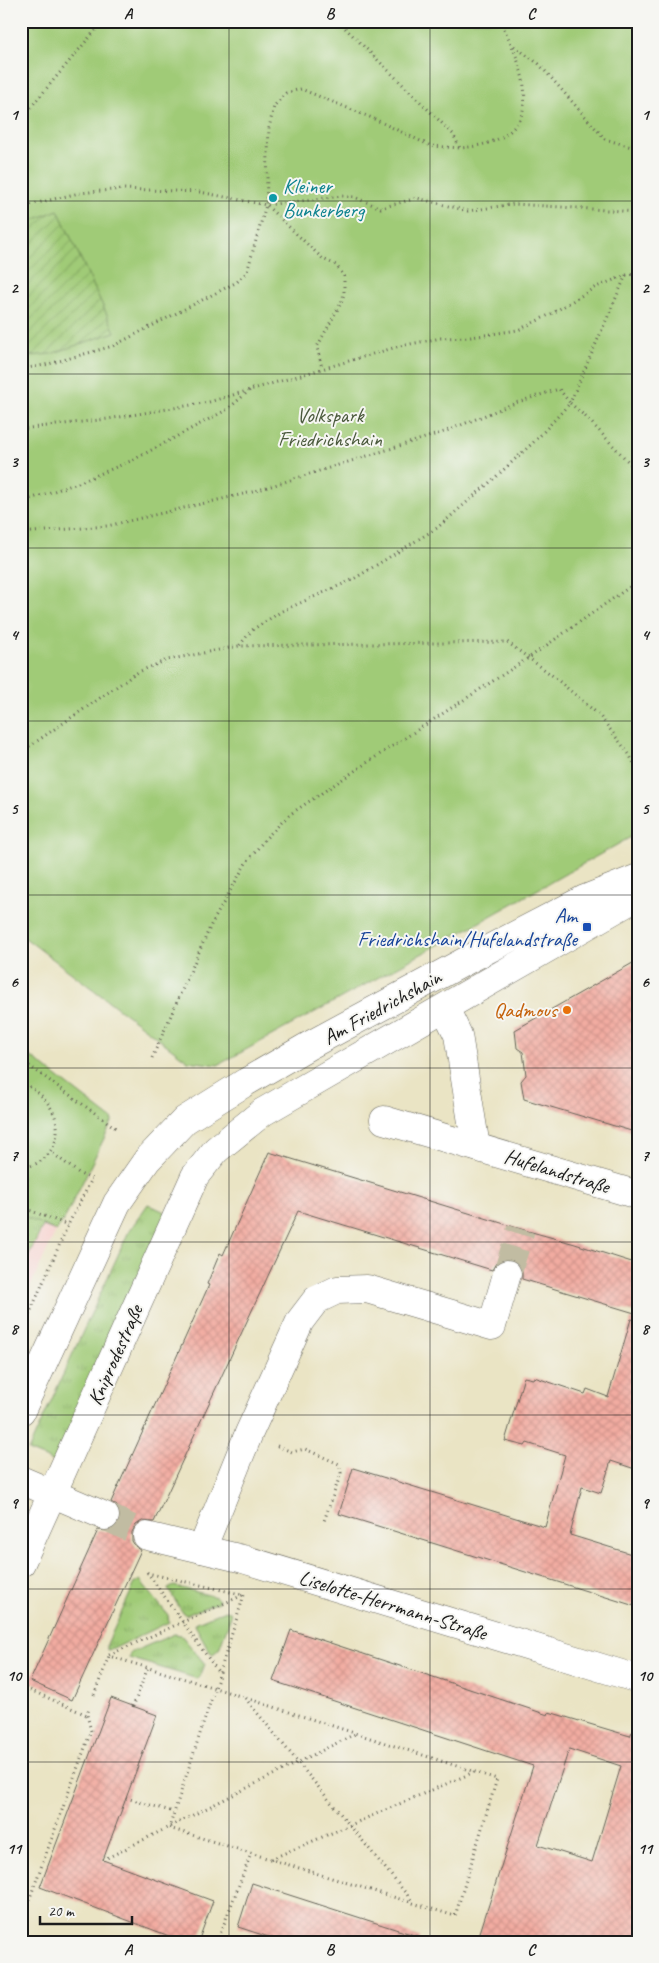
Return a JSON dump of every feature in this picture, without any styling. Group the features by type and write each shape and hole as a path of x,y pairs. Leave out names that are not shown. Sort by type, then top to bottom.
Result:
{"street":[{"name":"Am Friedrichshain","path":"185,1120 246,1082 473,957 585,899 638,878"},
{"name":"Am Friedrichshain","path":"216,1150 263,1112 638,896"},
{"name":"Hufelandstraße","path":"444,1008 458,1035 476,1147"},
{"path":"21,1411 116,1203 147,1160 185,1120 216,1150"},
{"name":"Hufelandstraße","path":"384,1120 638,1195"},
{"name":"Kniprodestraße","path":"21,1563 195,1176 216,1150"},
{"path":"202,1549 249,1433 300,1320 316,1300 337,1290 366,1289 492,1326 507,1274"},
{"path":"21,1480 105,1516"},
{"name":"Liselotte-Herrmann-Straße","path":"154,1538 273,1568 638,1679"}],"path":[{"path":"21,119 103,21"},
{"path":"338,21 453,134 460,148"},
{"path":"21,369 45,366 113,346 236,282 247,272 266,205 269,128 274,106 286,92 301,90 372,118 431,146 460,148 479,146 504,136 515,126 522,113 526,95 524,80 513,46 500,21"},
{"path":"513,46 539,64 605,139 638,149"},
{"path":"21,198 23,206 79,193 123,189 200,192 266,205 342,196 354,197 381,208 418,198 468,211 514,204 638,212"},
{"path":"266,205 324,259 336,265 344,276 342,303 317,347 322,368"},
{"path":"21,429 108,419 209,402 400,346 442,338 471,337 518,330 551,314 594,288 626,275 638,274"},
{"path":"239,646 252,630 282,611 352,580 437,528 536,440 570,403 626,275"},
{"path":"21,502 78,483 133,460 228,409 252,388"},
{"path":"21,533 106,526 252,492 444,432 515,403 559,388 570,403 587,418 638,472"},
{"path":"152,1058 211,925 246,863 266,838 289,815 530,657 638,580"},
{"path":"638,627 633,636 634,647 638,655"},
{"path":"21,752 138,672 166,660 239,646 507,642 530,657 598,715 629,754 638,771"},
{"path":"21,1060 117,1129"},
{"path":"21,1081 43,1096 53,1111 56,1134 55,1144 51,1152 34,1165 21,1167"},
{"path":"21,1333 68,1225 92,1179 80,1174 51,1152"},
{"path":"21,1207 68,1225"},
{"path":"249,1433 292,1452 305,1450 339,1464 341,1473 324,1521"},
{"path":"154,1538 147,1572 219,1673"},
{"path":"147,1572 244,1595"},
{"path":"94,1695 109,1656 244,1595"},
{"path":"169,1828 244,1595"},
{"path":"109,1656 215,1688 497,1779 455,1916 169,1828"},
{"path":"133,1707 148,1668"},
{"path":"21,1686 87,1715"},
{"path":"245,1698 414,1904"},
{"path":"24,1914 91,1731 87,1715 89,1708"},
{"path":"102,1860 356,1734"},
{"path":"270,1860 475,1772"},
{"path":"126,1798 174,1812"},
{"path":"218,1942 251,1854"}],"shaded area":[{"path":"21,1215 56,1231 21,1307"}],"green space":[{"name":"Volkspark Friedrichshain","path":"21,21 638,21 638,833 480,922 218,1065 188,1061 21,935"},
{"path":"58,210 115,332 51,354 21,357 21,225"},
{"path":"21,1049 113,1120 67,1214 56,1231 21,1215"},
{"path":"21,1182 67,1214 56,1231 43,1226 21,1272"},
{"path":"148,1204 169,1214 55,1462 28,1451 129,1231"},
{"path":"140,1580 168,1615 169,1622 113,1649 107,1650 107,1644 135,1583"},
{"path":"174,1586 216,1597 219,1600 186,1615 168,1589"},
{"path":"226,1610 230,1612 231,1616 219,1649 213,1654 195,1625 197,1622"},
{"path":"174,1634 181,1635 205,1664 198,1679 129,1658 130,1653"}],"building":[{"path":"638,960 638,1133 524,1099 521,1081 526,1075 523,1052 517,1048 515,1030"},
{"path":"269,1152 638,1264 638,1314 522,1279 522,1270 519,1264 512,1259 503,1259 496,1263 492,1270 298,1211 154,1522 142,1521 136,1525 132,1532 132,1541 141,1550 72,1700 30,1681 98,1530 107,1531 115,1528 119,1523 120,1514 117,1506 111,1502 209,1285 207,1284 220,1253 223,1255"},
{"path":"631,1319 638,1320 638,1470 611,1461 601,1493 582,1487 570,1535 638,1556 638,1607 339,1514 353,1468 545,1527 565,1455 527,1443 525,1446 505,1441 524,1377 533,1379 534,1377 585,1394 587,1389 608,1397"},
{"path":"291,1630 548,1715 549,1712 630,1736 632,1732 638,1732 638,1942 477,1942 533,1766 273,1681","holes":["569,1749 621,1766 592,1862 538,1845"]},
{"path":"111,1698 157,1715 103,1860 213,1901 198,1942 185,1942 40,1887"},
{"path":"252,1883 420,1937 419,1942 284,1942 238,1927"}],"tunnel":[{"path":"507,1274 521,1229"},
{"path":"105,1516 147,1536"}],"place":[{"name":"Kleiner Bunkerberg","path":"273,198"},
{"name":"Am Friedrichshain/Hufelandstraße","path":"587,927"},
{"name":"Qadmous","path":"567,1010"}]}
